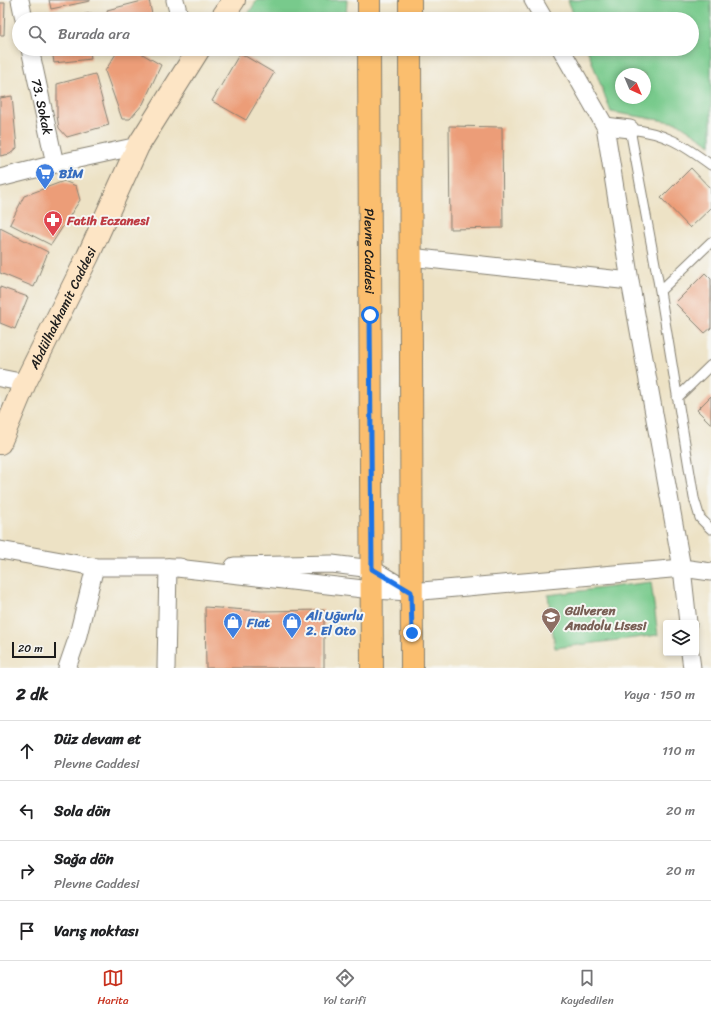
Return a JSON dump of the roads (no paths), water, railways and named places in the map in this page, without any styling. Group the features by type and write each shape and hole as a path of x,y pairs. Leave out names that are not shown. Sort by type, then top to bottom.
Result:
{"main road":[{"path":"226,12 234,0"},
{"path":"368,0 369,12"},
{"path":"410,0 410,12"},
{"name":"Abdülhakhamit Caddesi","path":"0,443 26,383 88,256 138,146 191,56"},
{"name":"Plevne Caddesi","path":"369,56 372,668"},
{"path":"410,56 412,668"}],"street":[{"path":"20,0 23,12"},
{"path":"176,0 179,12"},
{"path":"533,0 540,12"},
{"name":"73. Sokak","path":"32,56 55,164"},
{"path":"565,56 605,126 630,281 682,568 688,620"},
{"path":"605,126 630,129"},
{"path":"0,178 55,164 138,146"},
{"path":"410,257 630,281"},
{"path":"0,378 26,383"},
{"path":"0,550 95,568 332,564 411,592 682,568 711,572"},
{"path":"166,668 168,567"},
{"path":"67,668 77,640 95,568"},
{"path":"690,656 692,668"}],"lane":[{"path":"711,165 682,144 653,132 630,129 660,291 694,498 700,518 711,529"},
{"path":"660,291 711,242"},
{"path":"677,398 711,365"}],"place":[{"name":"BİM","path":"45,190"},
{"name":"Fatih Eczanesi","path":"53,237"},
{"name":"Gülveren Anadolu Lisesi","path":"551,634"},
{"name":"Fiat","path":"233,639"},
{"name":"Ali Uğurlu 2. El Oto","path":"292,639"}]}
